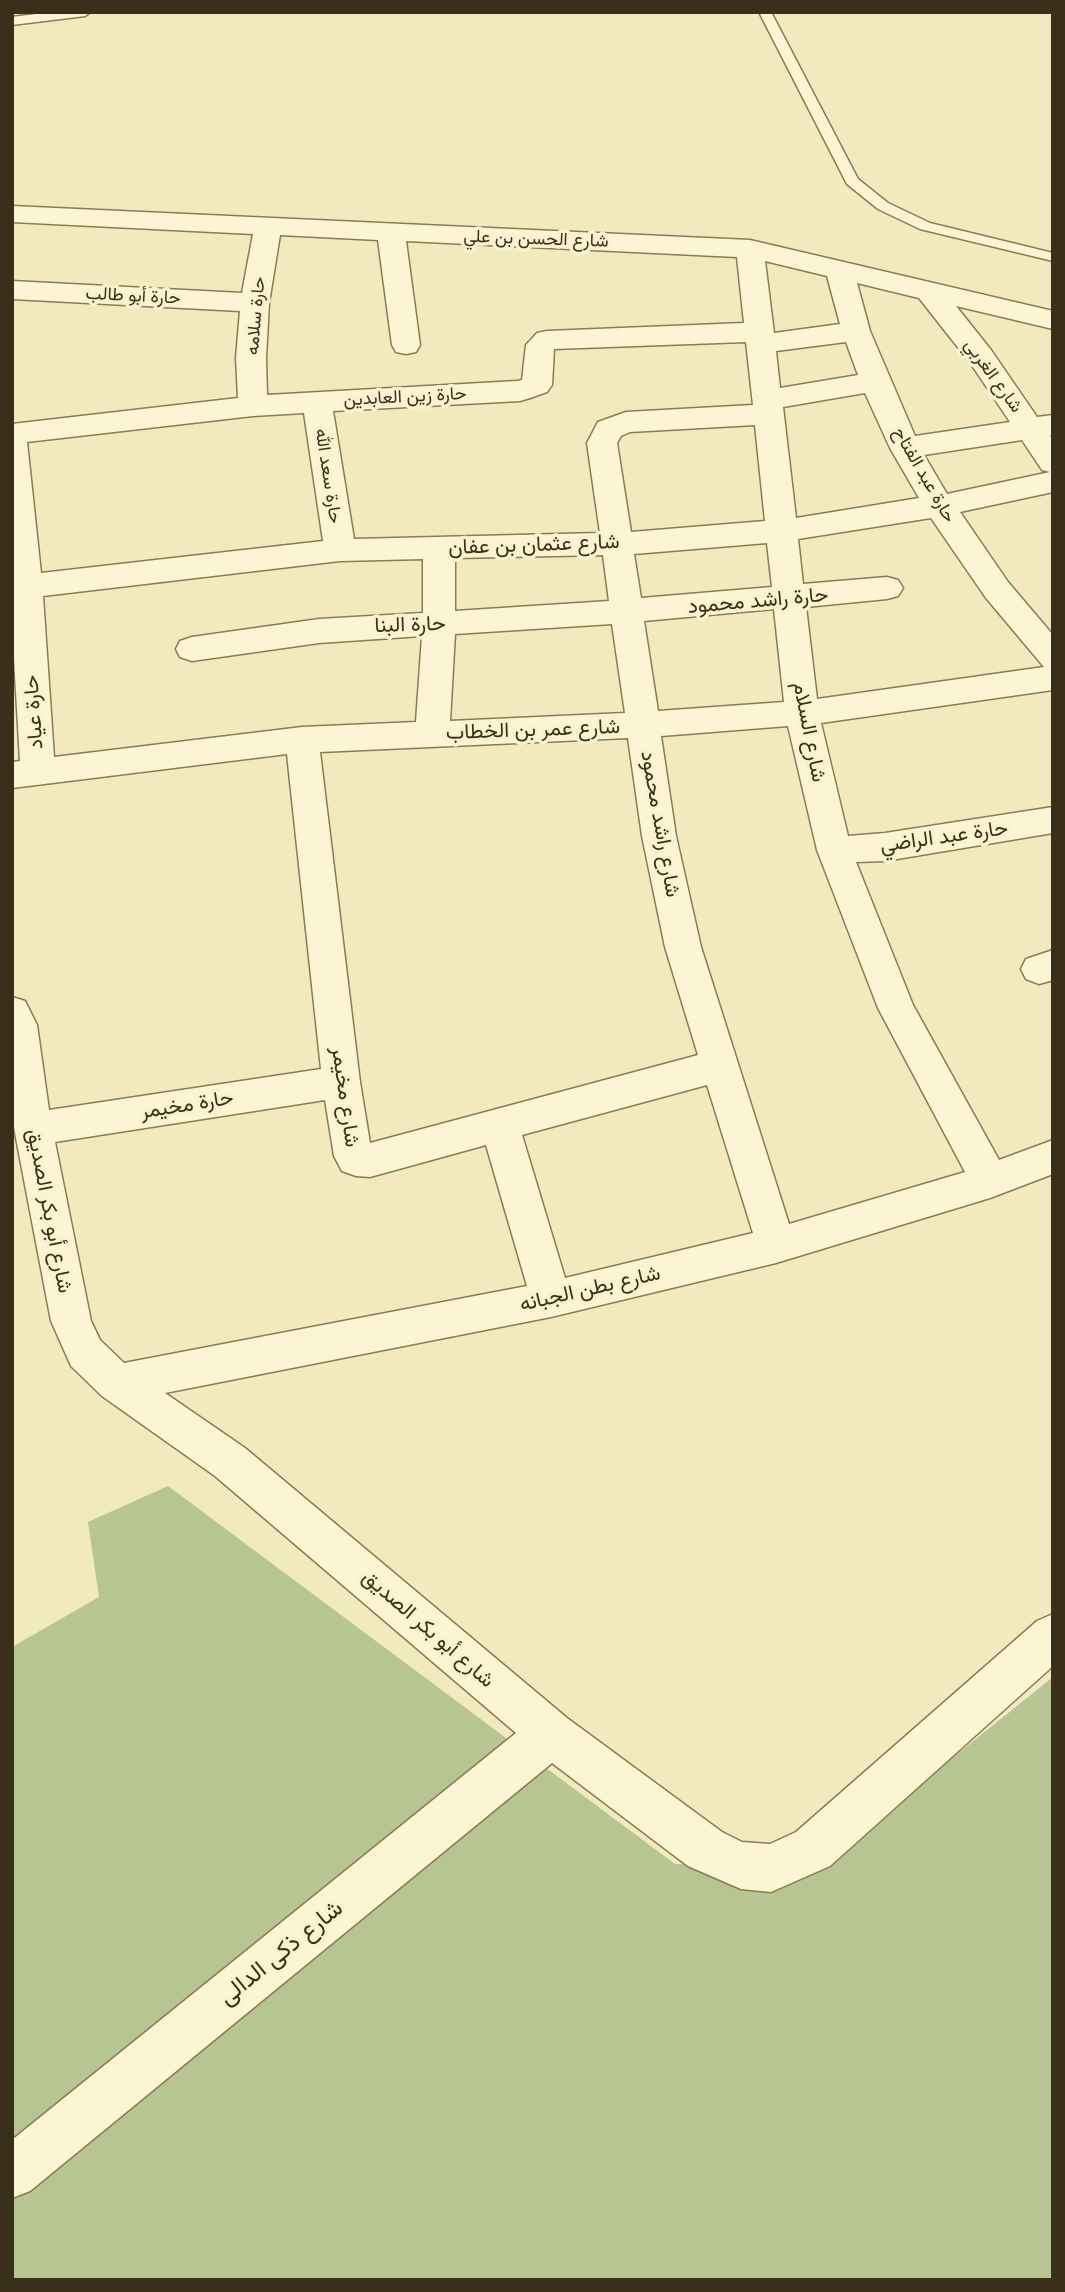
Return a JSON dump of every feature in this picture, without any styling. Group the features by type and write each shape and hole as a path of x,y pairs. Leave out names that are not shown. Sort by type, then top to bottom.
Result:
{"street":[{"name":"شارع الحسن بن علي","path":"12,214 750,248 1053,320"},
{"name":"حارة سلامه","path":"253,406 251,358 255,303 268,227"},
{"path":"391,233 406,345"},
{"name":"شارع السلام","path":"750,248 802,713 834,850 896,1008 989,1181"},
{"name":"حارة عبد الفتاح","path":"839,269 856,331 875,382 905,448 939,506 996,590 1053,658"},
{"name":"حارة أبو طالب","path":"12,290 255,303"},
{"name":"شارع الغربي","path":"929,291 981,357 1042,427 1053,463"},
{"path":"760,338 856,331"},
{"name":"حارة زين العابدين","path":"12,434 253,406 530,390 537,385 540,345 547,340 560,338 760,338"},
{"name":"شارع راشد محمود","path":"776,1245 683,947 659,836 629,612 602,443 609,429 626,422 767,407 875,382"},
{"name":"حارة سعد الله","path":"317,402 340,550"},
{"path":"905,448 1042,427"},
{"name":"حارة عياد","path":"12,443 25,774"},
{"name":"شارع عثمان بن عفان","path":"19,587 340,550 618,544 780,531 939,506 1053,482"},
{"path":"432,733 439,625 439,548"},
{"name":"حارة راشد محمود","path":"629,612 887,589"},
{"name":"حارة البنا","path":"192,649 319,631 629,612"},
{"name":"شارع عمر بن الخطاب","path":"25,774 302,740 643,725 802,713 1053,678"},
{"name":"شارع مخيمر","path":"302,740 341,1082 353,1156 363,1162 721,1065"},
{"name":"حارة عبد الراضي","path":"834,850 884,847 1053,820"},
{"name":"شارع أبو بكر الصديق","path":"12,1012 18,1025 33,1129 71,1321 85,1353 117,1383 240,1470 551,1734 705,1849 741,1865 771,1868 813,1849 1053,1636"},
{"name":"حارة مخيمر","path":"33,1129 341,1082"},
{"path":"499,1124 551,1299"},
{"name":"شارع بطن الجبانه","path":"117,1383 551,1299 776,1245 989,1181 1053,1157"},
{"name":"شارع ذكى الدالى","path":"12,2173 551,1734"}],"lane":[{"path":"12,21 85,12"},
{"path":"765,12 852,181 883,206 925,226 1053,257"}],"green space":[{"path":"168,1486 675,1864 820,1864 1053,1677 1053,2280 12,2280 12,1647 99,1597 88,1522"}]}
